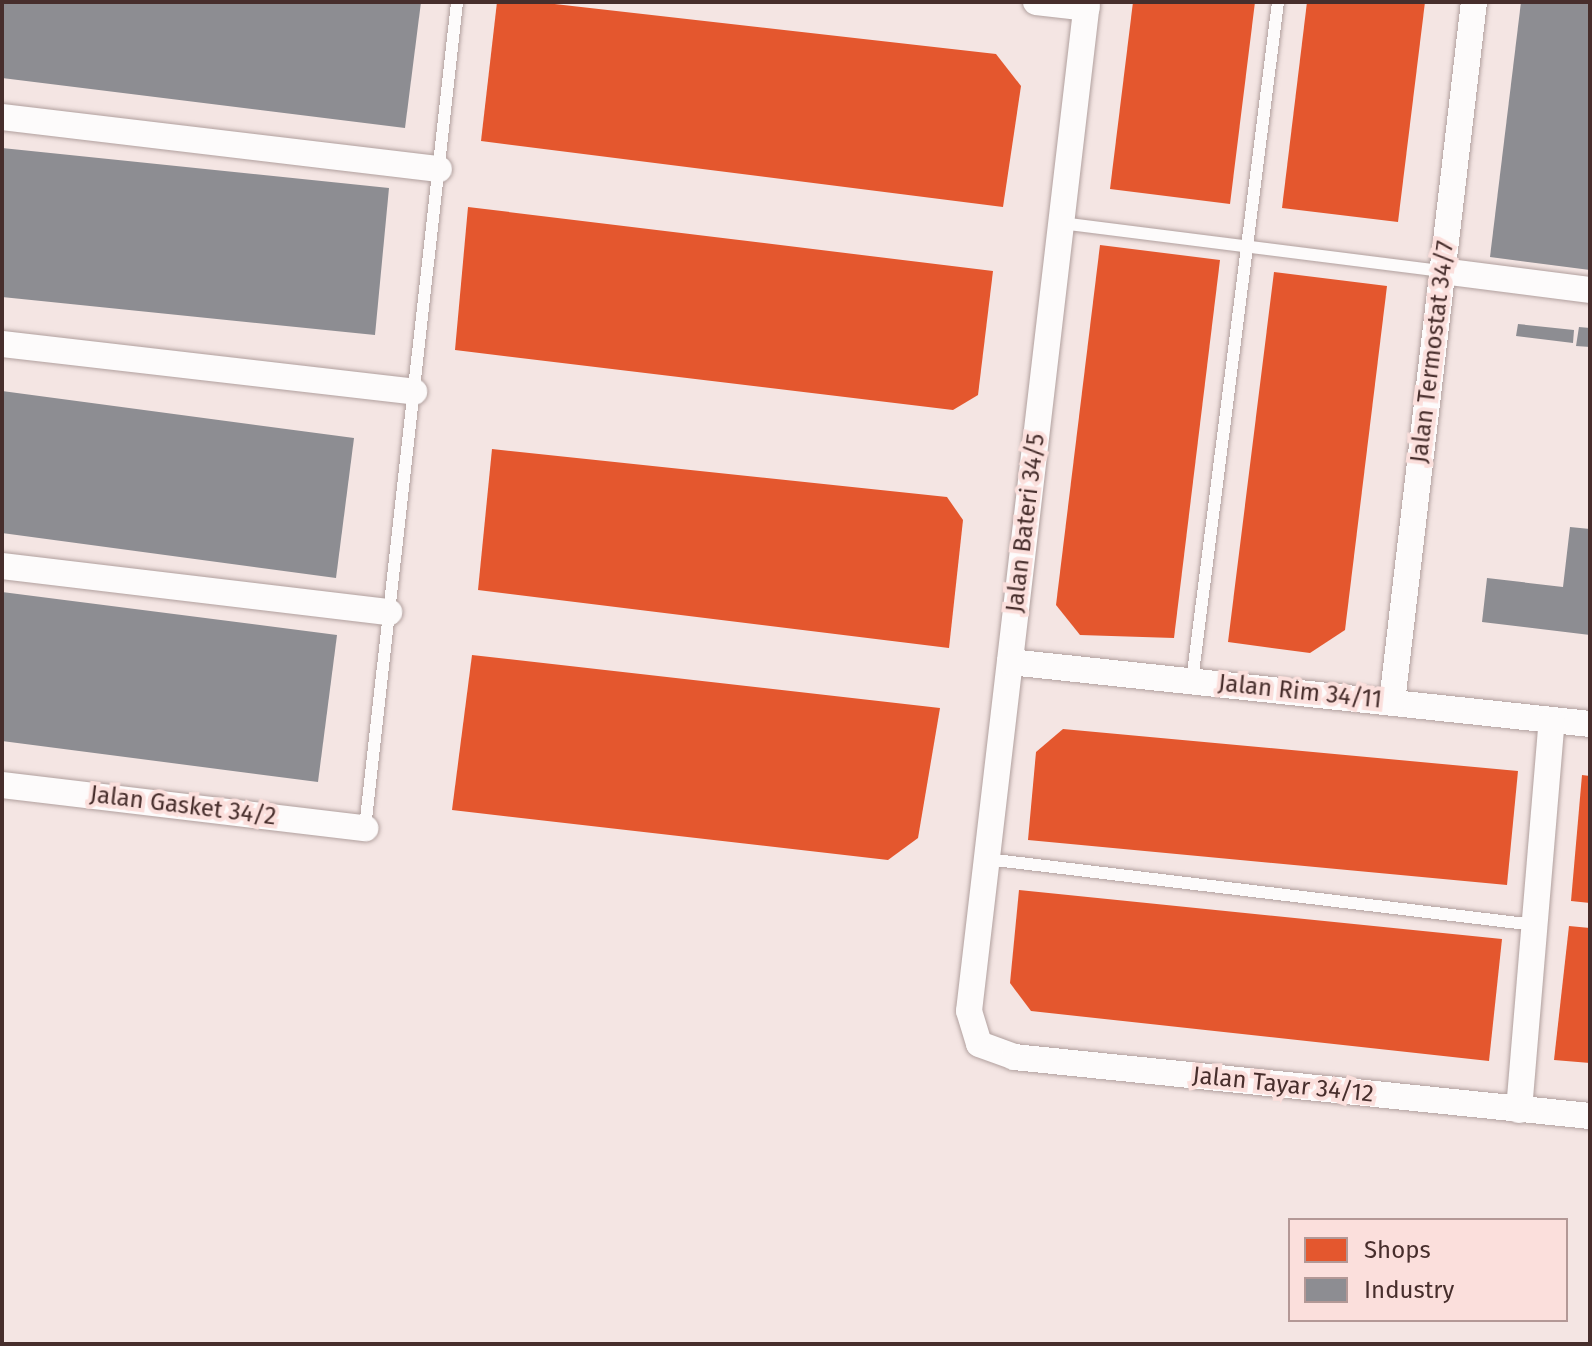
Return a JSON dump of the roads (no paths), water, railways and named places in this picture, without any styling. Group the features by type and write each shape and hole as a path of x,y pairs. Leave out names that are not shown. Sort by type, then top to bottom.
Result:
{"street":[{"path":"1036,2 1087,5"},
{"name":"Jalan Termostat 34/7","path":"1392,702 1474,2"},
{"name":"Jalan Bateri 34/5","path":"979,1044 969,1011 1087,5"},
{"path":"2,117 439,169"},
{"path":"1442,271 1590,290"},
{"path":"2,344 414,392"},
{"path":"2,566 389,612"},
{"name":"Jalan Rim 34/11","path":"1010,662 1590,724"},
{"path":"1519,1110 1552,720"},
{"name":"Jalan Gasket 34/2","path":"2,785 365,828"},
{"name":"Jalan Tayar 34/12","path":"979,1044 1014,1057 1590,1116"}],"lane":[{"path":"365,828 457,2"},
{"path":"1192,681 1278,2"},
{"path":"1061,223 1442,271"},
{"path":"987,859 1535,925"}]}
